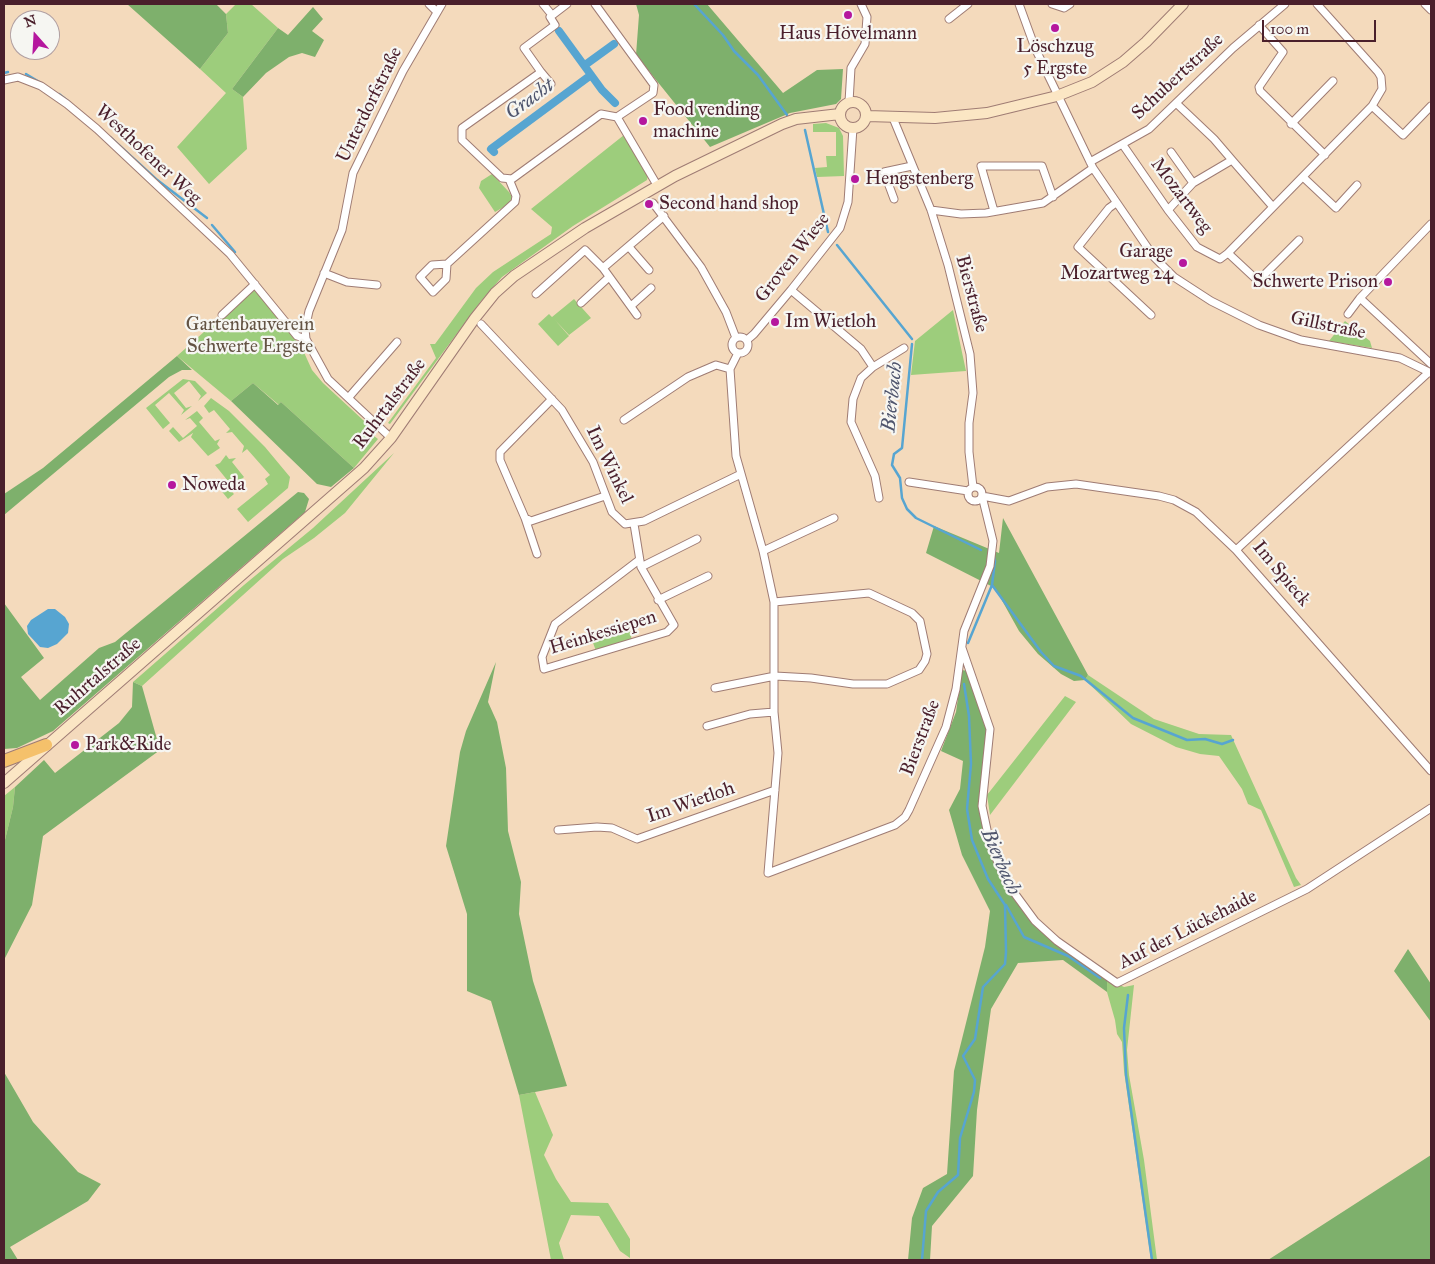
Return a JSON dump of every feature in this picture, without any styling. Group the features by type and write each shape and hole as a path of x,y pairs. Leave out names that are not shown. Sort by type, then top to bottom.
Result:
{"highway":[{"path":"4,761 46,745"}],"main road":[{"path":"867,116 935,118 987,113 1057,96 1092,82 1123,62 1146,42 1183,4"},
{"path":"849,102 863,106 867,116 864,122 853,128 842,122 840,114 843,107 849,102"},
{"name":"Ruhrtalstraße","path":"4,783 357,474 391,438 443,362 495,293 514,276 577,233 657,185 782,124 796,119 840,114"}],"street":[{"path":"428,4 437,12"},
{"name":"Unterdorfstraße","path":"306,339 309,311 342,230 353,173 399,79 442,4"},
{"path":"544,4 552,15 550,17 555,25 524,48 551,84"},
{"path":"552,15 567,4"},
{"path":"541,72 462,128 462,140 502,178 509,179 601,114 616,117 653,93 654,85 595,4"},
{"path":"849,102 851,68 865,44 867,17 861,4"},
{"path":"949,19 968,4"},
{"name":"Gillstraße","path":"1019,4 1031,39 1092,165 1116,203 1154,256 1174,277 1211,301 1259,325 1300,340 1400,358 1430,370"},
{"path":"1052,4 1064,8 1070,4"},
{"name":"Schubertstraße","path":"931,210 961,214 1043,203 1092,165 1149,129 1259,25 1285,4"},
{"path":"1299,240 1258,281 1228,253 1372,106 1382,89 1381,77 1317,4"},
{"path":"1425,4 1431,10"},
{"path":"1259,25 1283,52 1259,87 1260,91 1291,124 1325,155"},
{"name":"Westhofener Weg","path":"4,80 11,78 25,79 41,86 67,104 202,226 255,284 297,336 306,339"},
{"path":"1291,124 1333,81"},
{"path":"1176,103 1214,138 1273,207"},
{"path":"1372,106 1403,135 1431,106"},
{"path":"616,117 657,185"},
{"name":"Bierstraße","path":"893,118 931,210 970,354 974,393 969,423 970,489"},
{"name":"Groven Wiese","path":"738,353 748,348 747,340 834,237 844,219 850,191 853,128"},
{"name":"Mozartweg","path":"1123,145 1168,210 1198,247 1220,259 1228,253"},
{"path":"1171,152 1193,183"},
{"path":"1168,210 1193,183 1232,160"},
{"path":"894,199 884,172 912,166"},
{"path":"994,211 981,166 1042,166 1053,197"},
{"path":"1303,177 1336,208 1357,185"},
{"path":"447,264 515,202 516,196 509,179"},
{"path":"653,202 702,267 726,312 736,338"},
{"path":"1116,203 1109,208 1078,246 1151,314"},
{"path":"603,268 664,216"},
{"path":"1348,314 1360,298 1431,224"},
{"path":"629,247 649,270"},
{"path":"536,294 585,250 603,268 608,278 637,315"},
{"path":"324,273 347,282 377,285"},
{"path":"581,303 608,278"},
{"path":"222,315 255,284"},
{"path":"631,306 651,288"},
{"path":"791,290 862,349 873,367"},
{"path":"1360,298 1430,370"},
{"name":"Im Winkel","path":"482,324 562,410 593,462 612,512 625,524 634,524 741,474"},
{"path":"736,338 742,337 747,340"},
{"path":"736,338 732,345 738,353 730,369 736,456 763,552 774,602 774,712 778,753 775,790"},
{"path":"306,339 328,379 391,438"},
{"path":"349,397 397,342"},
{"path":"879,498 875,476 851,422 856,386 873,367 904,348"},
{"path":"624,420 688,377 716,365 730,369"},
{"name":"Im Spieck","path":"1430,370 1236,550 1431,771"},
{"path":"537,554 525,518 500,460 500,452 552,399"},
{"path":"909,482 980,489 982,496"},
{"path":"982,496 1008,501 1047,487 1076,484 1159,496 1174,500 1200,515 1236,550"},
{"path":"970,489 968,497 972,501 977,501 982,496"},
{"path":"525,518 531,521 605,496"},
{"name":"Bierstraße","path":"775,790 768,873 895,825 905,817 946,727 956,689 964,631 990,566 992,541 982,496"},
{"path":"763,552 834,518"},
{"path":"634,524 640,563 658,600 708,576"},
{"path":"640,563 697,539"},
{"name":"Heinkessiepen","path":"640,563 555,624 542,657 544,669 668,632 674,625 658,600"},
{"path":"715,688 774,676 811,678 853,684 887,684 919,670 928,654 920,620 912,613 869,593 774,602"},
{"name":"Auf der Lückehaide","path":"962,648 990,729 982,806 990,844 1007,883 1042,927 1080,958 1117,983 1307,889 1431,808"},
{"path":"707,726 750,714 774,712"},
{"name":"Im Wietloh","path":"558,830 597,827 612,828 637,839 775,790"}],"green space":[{"path":"127,4 216,4 226,14 228,33 200,69"},
{"path":"236,4 251,4 278,28 232,89 243,97 247,149 209,184 177,147 226,93 200,69 228,33 226,14"},
{"path":"636,4 707,4 783,93 817,70 843,69 841,99 836,104 790,113 710,147 636,55 639,15"},
{"path":"313,7 323,19 312,31 324,40 315,57 302,53 289,57 266,73 243,97 232,89 278,28 288,35"},
{"path":"826,123 839,128 843,136 844,176 817,177 815,168 827,167 826,156 836,156 836,132 813,132 813,124"},
{"path":"624,135 648,175 647,180 573,226 502,277 481,301 390,424 388,423 436,358 430,344 435,344 476,288 493,272 551,234 552,227 531,209"},
{"path":"492,174 512,197 509,204 495,212 479,188 481,181"},
{"name":"Gartenbauverein Schwerte Ergste","path":"255,289 302,348 312,370 323,383 376,432 374,436 378,439 354,468 281,402 279,405 253,383 231,401 177,356 251,290"},
{"path":"574,299 591,318 569,335 555,320 569,336 558,346 538,324 549,314 552,317"},
{"path":"953,310 966,371 911,375 915,341"},
{"path":"1345,321 1370,341 1372,348 1329,341"},
{"path":"177,356 192,370 182,370 169,377 4,515 4,494 43,468"},
{"path":"183,379 195,381 207,393 198,401 201,396 189,381 174,393 186,408 192,406 181,415 184,410 169,393 155,405 170,423 163,429 146,408"},
{"path":"253,383 278,405 281,402 354,468 331,487 317,484 231,401"},
{"path":"211,398 229,411 265,447 290,477 288,488 248,522 237,509 268,484 265,479 270,475 247,449 242,453 244,446 232,432 226,433 230,429 214,410 209,413 204,406"},
{"path":"197,411 203,418 199,422 215,441 220,439 217,444 220,448 208,456 191,437 193,433 179,442 169,431 173,427 183,438 197,426 190,418 185,420"},
{"path":"394,453 345,513 314,538 283,559 142,686 133,682 244,585 313,528"},
{"path":"226,455 229,459 236,458 232,462 244,477 230,490 234,494 228,499 219,488 228,481 215,465 220,463"},
{"path":"298,492 304,493 309,499 305,512 53,731 17,748 4,749 4,603 44,658 21,677 40,700 99,648 115,642"},
{"path":"1003,518 1088,675 1085,680 1074,681 1061,674 1038,654 1019,631 995,588 926,553 934,526 999,553"},
{"path":"629,629 632,640 596,651 592,640"},
{"path":"496,662 488,702 497,722 506,768 508,831 521,882 519,914 533,981 567,1086 519,1095 491,1001 467,991 467,914 446,846 460,752 466,731"},
{"path":"962,670 968,671 987,729 979,807 989,844 1032,922 1107,979 1107,992 1063,960 1018,963 991,1009 977,1110 973,1176 932,1226 930,1260 908,1260 912,1218 923,1188 947,1174 954,1071 985,947 990,911 962,855 949,810 960,789 963,761 941,751 956,712"},
{"path":"1088,675 1154,719 1199,734 1231,735 1296,878 1301,885 1294,887 1261,810 1248,804 1242,789 1219,756 1200,754 1176,747 1131,724 1085,680"},
{"path":"133,682 142,686 160,750 43,836 32,905 4,960 4,844 13,807 15,787 44,760 55,773 119,723 132,707"},
{"path":"1065,696 1076,702 990,815 987,795"},
{"path":"15,787 13,807 4,844 4,796"},
{"path":"1408,949 1431,984 1431,1022 1394,971"},
{"path":"1107,979 1124,987 1134,985 1127,1050 1129,1075 1144,1160 1157,1260 1151,1260 1124,1071 1122,1042 1117,1034 1107,992"},
{"path":"4,1072 33,1122 78,1172 101,1184 88,1201 10,1247 18,1260 4,1260"},
{"path":"535,1092 553,1135 544,1155 556,1179 571,1202 608,1203 630,1239 630,1258 620,1251 599,1216 571,1215 559,1243 564,1260 551,1260 519,1095"},
{"path":"1431,1155 1431,1260 1268,1260"}],"water":[{"path":"48,609 55,609 65,617 69,624 68,633 57,644 48,648 40,647 28,634 27,626 31,620"}],"waterway":[{"name":"Bierbach","path":"694,4 723,35 734,51 758,75 787,115"},
{"name":"Gracht","path":"559,31 602,90 615,103"},
{"name":"Gracht","path":"585,65 614,44"},
{"path":"4,73 8,72"},
{"path":"26,74 41,83"},
{"name":"Gracht","path":"494,152 491,149 591,75"},
{"path":"59,94 68,101"},
{"name":"Bierbach","path":"805,130 828,232"},
{"path":"110,137 156,179 207,218"},
{"path":"212,225 235,252"},
{"name":"Bierbach","path":"837,245 912,339"},
{"name":"Bierbach","path":"912,344 902,448 894,454 892,465 900,478 902,498 907,509 916,518 981,550"},
{"name":"Bierbach","path":"968,643 992,585 994,557"},
{"path":"992,585 1041,652 1054,666 1081,676 1133,718 1187,740 1205,739 1222,744 1233,740"},
{"name":"Bierbach","path":"922,1260 926,1211 938,1192 958,1175 960,1138 974,1092 975,1080 963,1056 975,1039 983,987 1005,964 1006,952 1005,905 988,879 972,840 967,809 971,764 969,716 964,684"},
{"path":"1006,905 1024,937 1068,956 1100,978"},
{"path":"1128,995 1124,1028 1126,1075 1152,1260"}],"place":[{"name":"Haus Hövelmann","path":"848,15"},
{"name":"Löschzug 5 Ergste","path":"1055,28"},
{"name":"Food vending machine","path":"643,121"},
{"name":"Hengstenberg","path":"855,179"},
{"name":"Second hand shop","path":"649,204"},
{"name":"Garage Mozartweg 24","path":"1183,263"},
{"name":"Schwerte Prison","path":"1388,282"},
{"name":"Im Wietloh","path":"775,322"},
{"name":"Noweda","path":"172,485"},
{"name":"Park&Ride","path":"75,745"}]}
